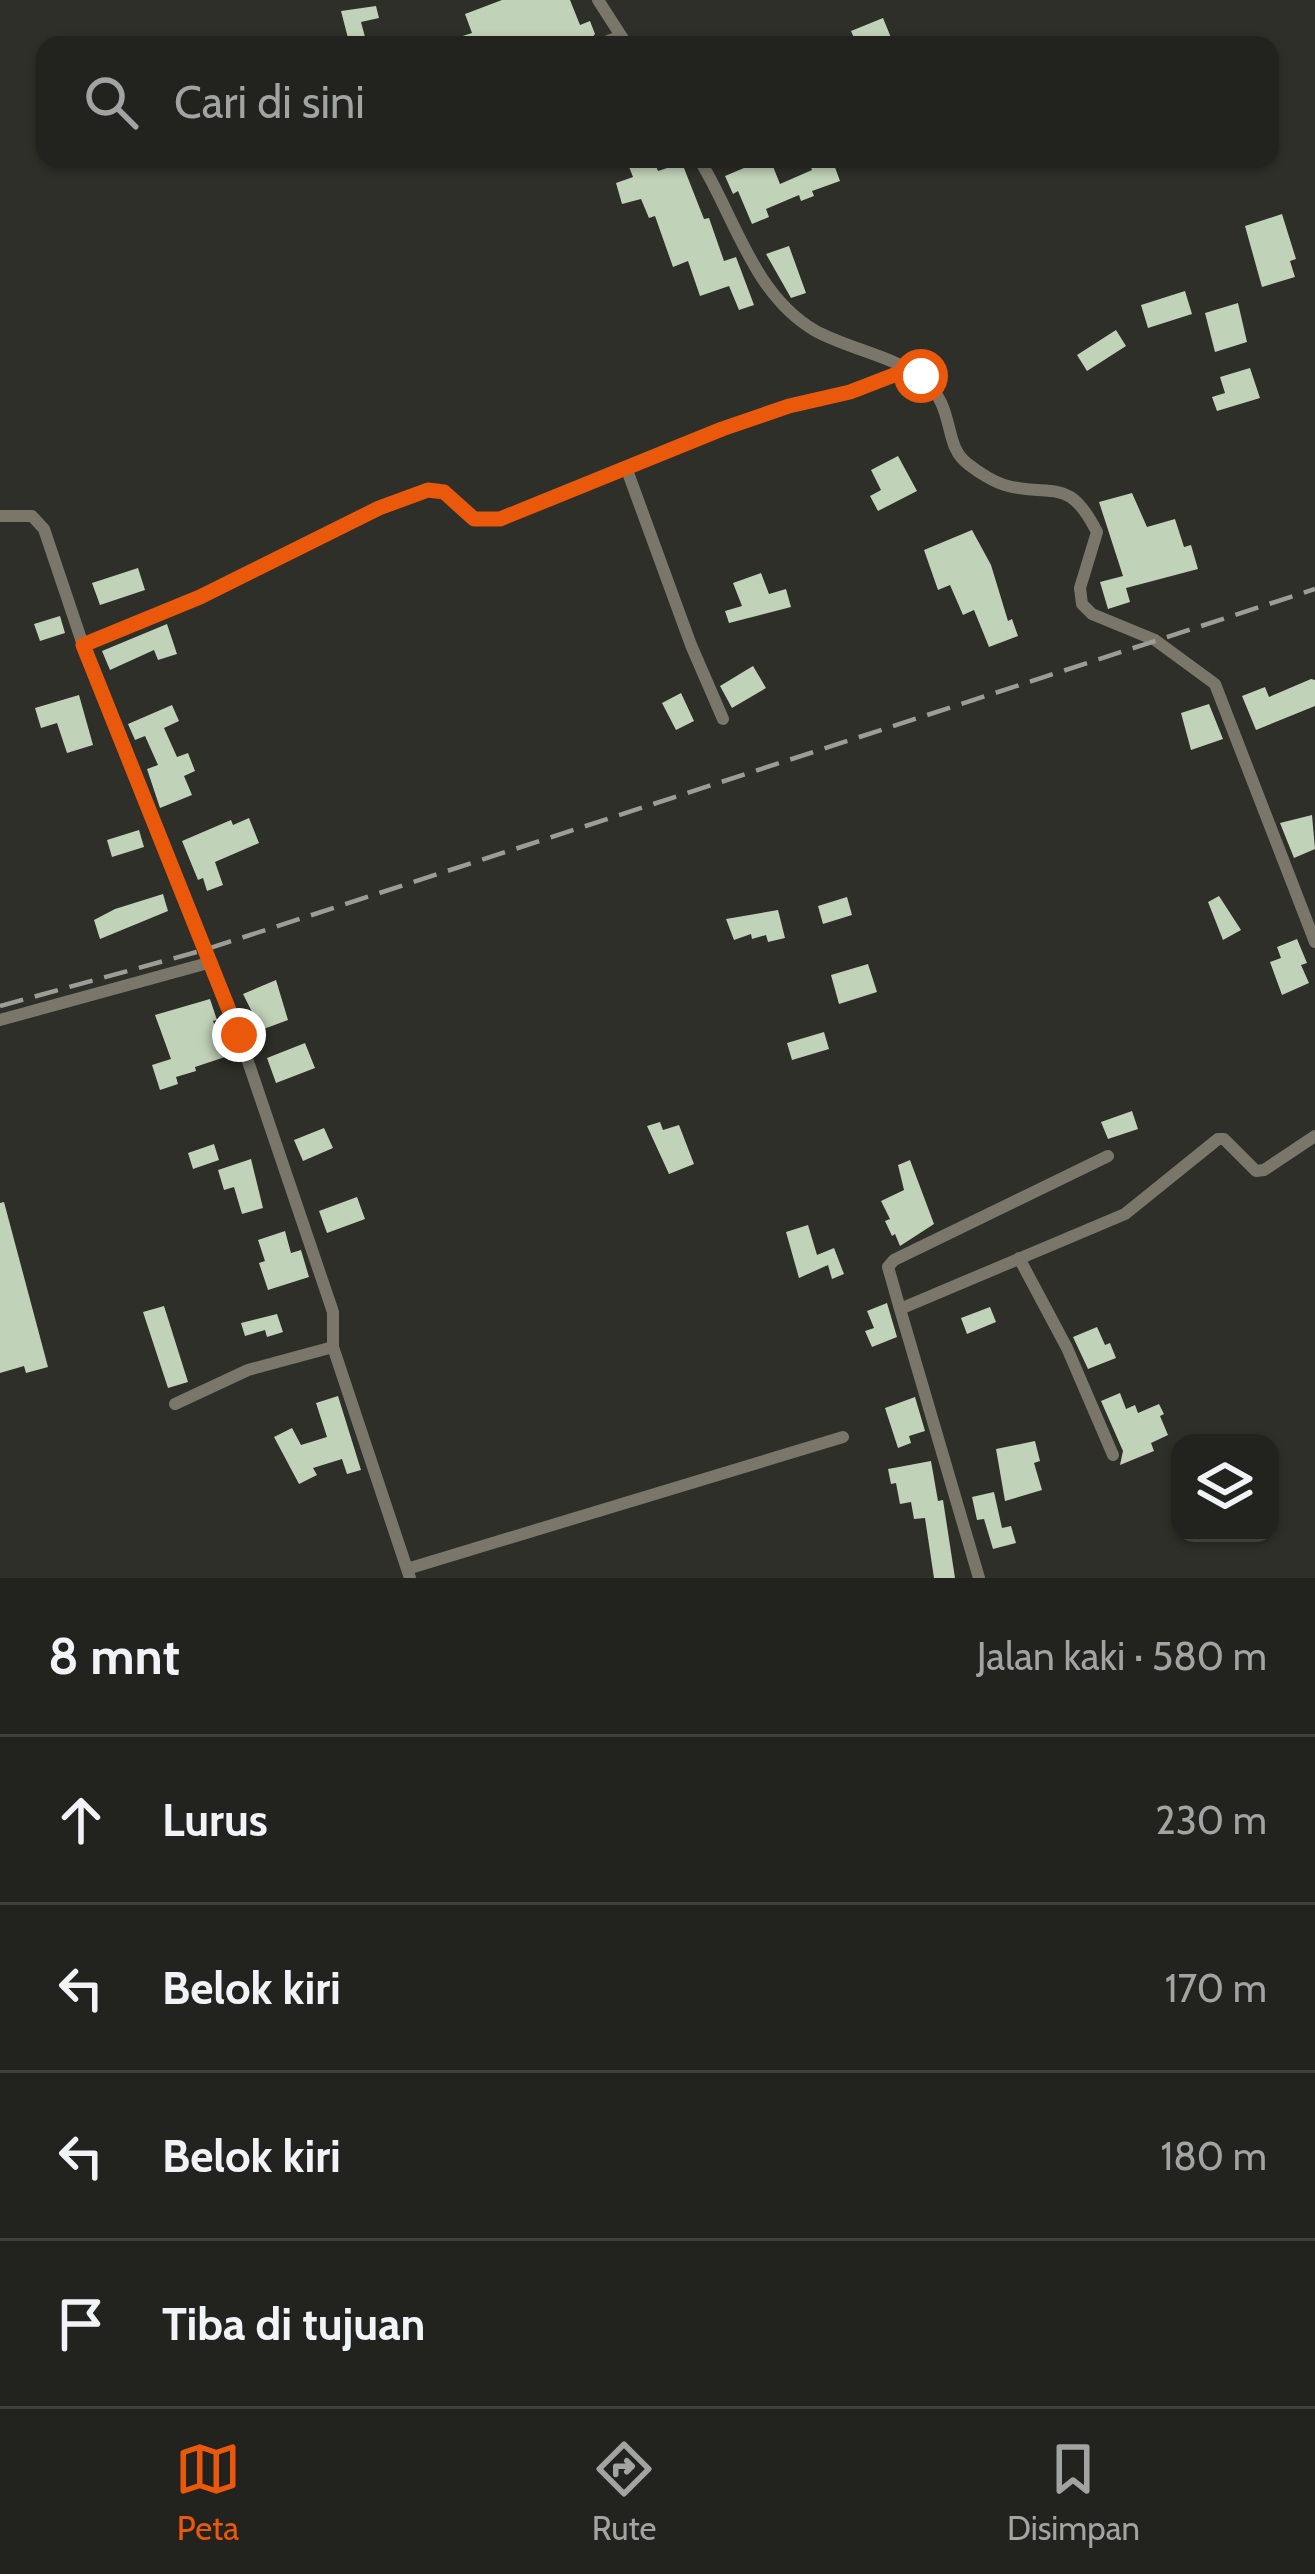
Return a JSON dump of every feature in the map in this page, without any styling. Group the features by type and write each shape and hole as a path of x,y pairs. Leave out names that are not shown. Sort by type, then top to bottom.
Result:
{"street":[{"path":"598,0 621,36"},
{"path":"704,168 767,291 790,314 819,333 921,376 943,402 951,421 952,446 964,462 1004,485 1061,491 1084,507 1097,532 1080,588 1082,604 1092,614 1155,640 1215,685 1315,942"},
{"path":"83,645 200,597 379,508 428,490 444,492 474,519 500,519 722,429 850,392 907,370"},
{"path":"627,470 723,719"},
{"path":"0,516 32,516 40,521 83,645 239,1035 333,1312 333,1347 409,1573 843,1437"},
{"path":"0,1020 208,963"},
{"path":"900,1309 1125,1214 1218,1139 1224,1139 1256,1172 1315,1136"},
{"path":"979,1578 888,1268 894,1260 1108,1156"},
{"path":"1019,1258 1067,1348 1113,1455"},
{"path":"175,1404 248,1370 333,1347"}],"building":[{"path":"502,0 570,0 580,25 590,21 595,34 463,36 472,33 465,14"},
{"path":"376,6 379,18 361,22 365,36 347,36 341,11"},
{"path":"883,18 890,36 853,36 851,31"},
{"path":"630,168 684,168 724,261 736,257 754,305 739,310 729,286 700,296 688,261 673,267 655,216 649,218 641,199 622,204 616,183 633,177"},
{"path":"744,168 774,168 780,184 811,168 835,168 840,181 812,191 814,196 801,201 799,195 766,209 769,217 752,224 738,191 733,194 725,176"},
{"path":"1282,214 1296,259 1290,261 1295,277 1262,287 1245,226"},
{"path":"789,246 806,293 791,298 766,254"},
{"path":"1185,291 1192,314 1148,328 1141,305"},
{"path":"1238,303 1247,342 1215,352 1205,313"},
{"path":"1116,330 1126,346 1087,371 1077,355"},
{"path":"1250,368 1260,398 1217,411 1212,397 1225,393 1220,377"},
{"path":"898,456 917,491 878,511 870,496 881,490 871,470"},
{"path":"1132,493 1147,527 1175,519 1184,547 1191,545 1198,569 1126,588 1130,602 1108,609 1100,582 1123,576 1099,502"},
{"path":"972,530 1018,636 989,647 974,610 963,615 950,585 938,590 924,550"},
{"path":"138,568 145,590 100,605 92,583"},
{"path":"761,573 769,594 786,589 791,607 729,623 725,611 742,606 733,583"},
{"path":"60,616 65,633 40,641 34,624"},
{"path":"167,624 177,654 158,660 154,650 110,670 102,651"},
{"path":"753,666 766,688 732,708 720,686"},
{"path":"1315,680 1315,706 1256,730 1242,696 1265,687 1269,697"},
{"path":"681,693 694,721 676,730 662,703"},
{"path":"79,695 93,745 67,753 57,723 41,728 35,708"},
{"path":"1209,704 1223,739 1191,750 1181,713"},
{"path":"172,705 179,721 164,728 177,757 188,753 195,771 184,776 192,795 160,808 147,769 158,765 145,736 135,740 128,724"},
{"path":"1312,815 1315,849 1294,858 1280,823"},
{"path":"249,818 259,843 215,862 223,885 207,891 182,841 231,820 233,825"},
{"path":"139,830 144,847 112,857 107,840"},
{"path":"163,894 168,911 100,939 94,920"},
{"path":"1219,896 1241,930 1223,940 1208,902"},
{"path":"847,897 852,915 823,924 818,906"},
{"path":"778,910 785,938 768,942 766,935 752,939 751,934 734,940 726,919"},
{"path":"1297,939 1309,983 1282,995 1270,962 1281,958 1277,947"},
{"path":"868,964 877,992 839,1004 831,975"},
{"path":"276,980 288,1020 261,1030 243,994"},
{"path":"210,999 217,1020 213,1021 228,1056 195,1067 196,1071 176,1077 178,1084 160,1090 152,1065 171,1059 155,1015"},
{"path":"824,1032 829,1049 792,1060 787,1043"},
{"path":"305,1043 315,1068 276,1083 267,1058"},
{"path":"1132,1111 1138,1129 1108,1139 1101,1122"},
{"path":"660,1122 663,1130 679,1125 694,1164 669,1174 647,1126"},
{"path":"324,1128 333,1148 303,1161 294,1140"},
{"path":"214,1144 219,1160 193,1169 188,1153"},
{"path":"251,1159 263,1208 242,1214 234,1187 224,1190 218,1170"},
{"path":"910,1160 934,1224 900,1246 885,1221 890,1219 881,1201 904,1190 898,1165"},
{"path":"357,1197 365,1219 327,1233 319,1211"},
{"path":"4,1202 48,1367 26,1373 24,1366 0,1373 0,1203"},
{"path":"808,1225 817,1255 834,1248 844,1274 832,1279 828,1265 799,1278 786,1232"},
{"path":"285,1231 291,1253 301,1250 309,1277 268,1290 258,1240"},
{"path":"887,1303 897,1337 872,1347 865,1331 874,1328 867,1311"},
{"path":"164,1306 188,1382 168,1388 143,1312"},
{"path":"990,1307 996,1322 967,1334 961,1318"},
{"path":"277,1314 283,1332 267,1337 265,1330 245,1336 241,1323"},
{"path":"1097,1327 1116,1358 1088,1369 1073,1337"},
{"path":"1120,1393 1126,1409 1135,1405 1138,1413 1159,1404 1168,1435 1151,1443 1154,1451 1120,1465 1123,1451 1101,1401"},
{"path":"338,1396 361,1470 347,1474 342,1459 313,1468 317,1475 299,1484 274,1437 292,1428 301,1445 327,1437 316,1403"},
{"path":"915,1397 925,1431 909,1436 911,1443 898,1448 885,1408"},
{"path":"1035,1441 1040,1461 1034,1463 1042,1490 1005,1501 996,1449"},
{"path":"931,1461 938,1501 943,1500 955,1578 934,1578 925,1518 914,1519 911,1502 900,1504 896,1483 891,1484 888,1469"},
{"path":"994,1492 1002,1528 1011,1526 1016,1543 993,1549 984,1519 977,1520 972,1497"}],"railway":[{"path":"0,1006 204,950 1315,589"}],"route":[{"path":"239,1035 83,645 200,597 379,508 428,490 444,492 474,519 500,519 789,406 850,392 907,370 921,376"}]}
